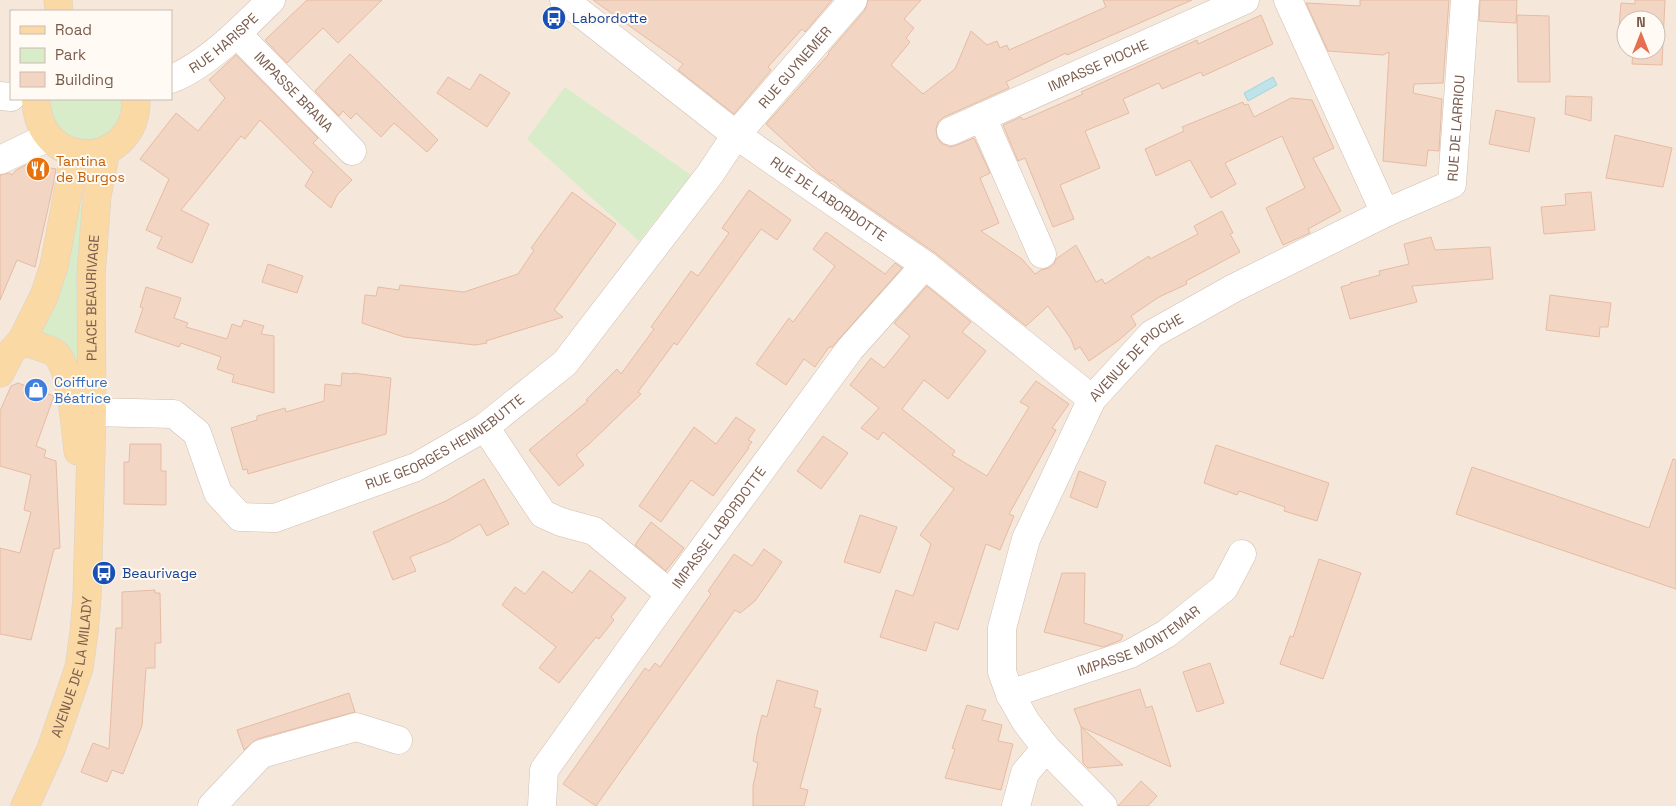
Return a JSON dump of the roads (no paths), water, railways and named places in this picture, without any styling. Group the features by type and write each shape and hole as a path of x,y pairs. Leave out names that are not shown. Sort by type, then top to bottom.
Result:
{"main road":[{"path":"36,100 36,111 40,125 48,137 60,146 73,152 90,154 106,150 118,143 127,134 134,121 137,109 136,100"},
{"name":"PLACE BEAURIVAGE","path":"88,522 92,412 91,276 97,196 106,150"},
{"path":"0,373 11,352 22,340 44,296 54,266 71,176 73,152"},
{"name":"PLACE BEAURIVAGE","path":"22,340 31,345 54,352 63,365 69,385 88,522"},
{"name":"AVENUE DE LA MILADY","path":"26,806 51,749 79,668 87,598 88,522"}],"street":[{"name":"RUE HARISPE","path":"172,79 183,74 237,34 271,0"},
{"name":"RUE DE LABORDOTTE","path":"564,0 736,135 925,265 1092,399"},
{"name":"RUE GUYNEMER","path":"736,135 853,0"},
{"name":"IMPASSE PIOCHE","path":"951,131 1245,0"},
{"path":"1288,0 1385,212"},
{"name":"RUE DE LARRIOU","path":"1385,212 1452,184 1465,0"},
{"name":"IMPASSE BRANA","path":"237,34 352,151"},
{"path":"982,117 1042,254"},
{"name":"RUE GEORGES HENNEBUTTE","path":"92,412 174,414 197,433 218,494 240,517 275,518 416,467 485,427 566,364 710,174 736,135"},
{"path":"0,160 48,137"},
{"name":"AVENUE DE PIOCHE","path":"1103,806 1046,748 1026,722 1010,694 1002,672 1002,628 1026,539 1092,399 1152,334 1234,288 1385,212"},
{"name":"IMPASSE LABORDOTTE","path":"542,806 544,770 670,594 850,349 925,265"},
{"path":"485,427 543,514 561,522 594,531 670,594"},
{"name":"IMPASSE MONTEMAR","path":"1010,694 1130,654 1166,634 1224,588 1242,554"},
{"path":"215,805 261,754 356,727 398,740"},
{"path":"1016,806 1025,773 1046,748"}],"water":[{"path":"1273,77 1277,85 1248,101 1244,93"}],"place":[{"name":"Labordotte","path":"554,18"},
{"name":"Tantina de Burgos","path":"38,169"},
{"name":"Coiffure Béatrice","path":"36,390"},
{"name":"Beaurivage","path":"104,573"}]}
